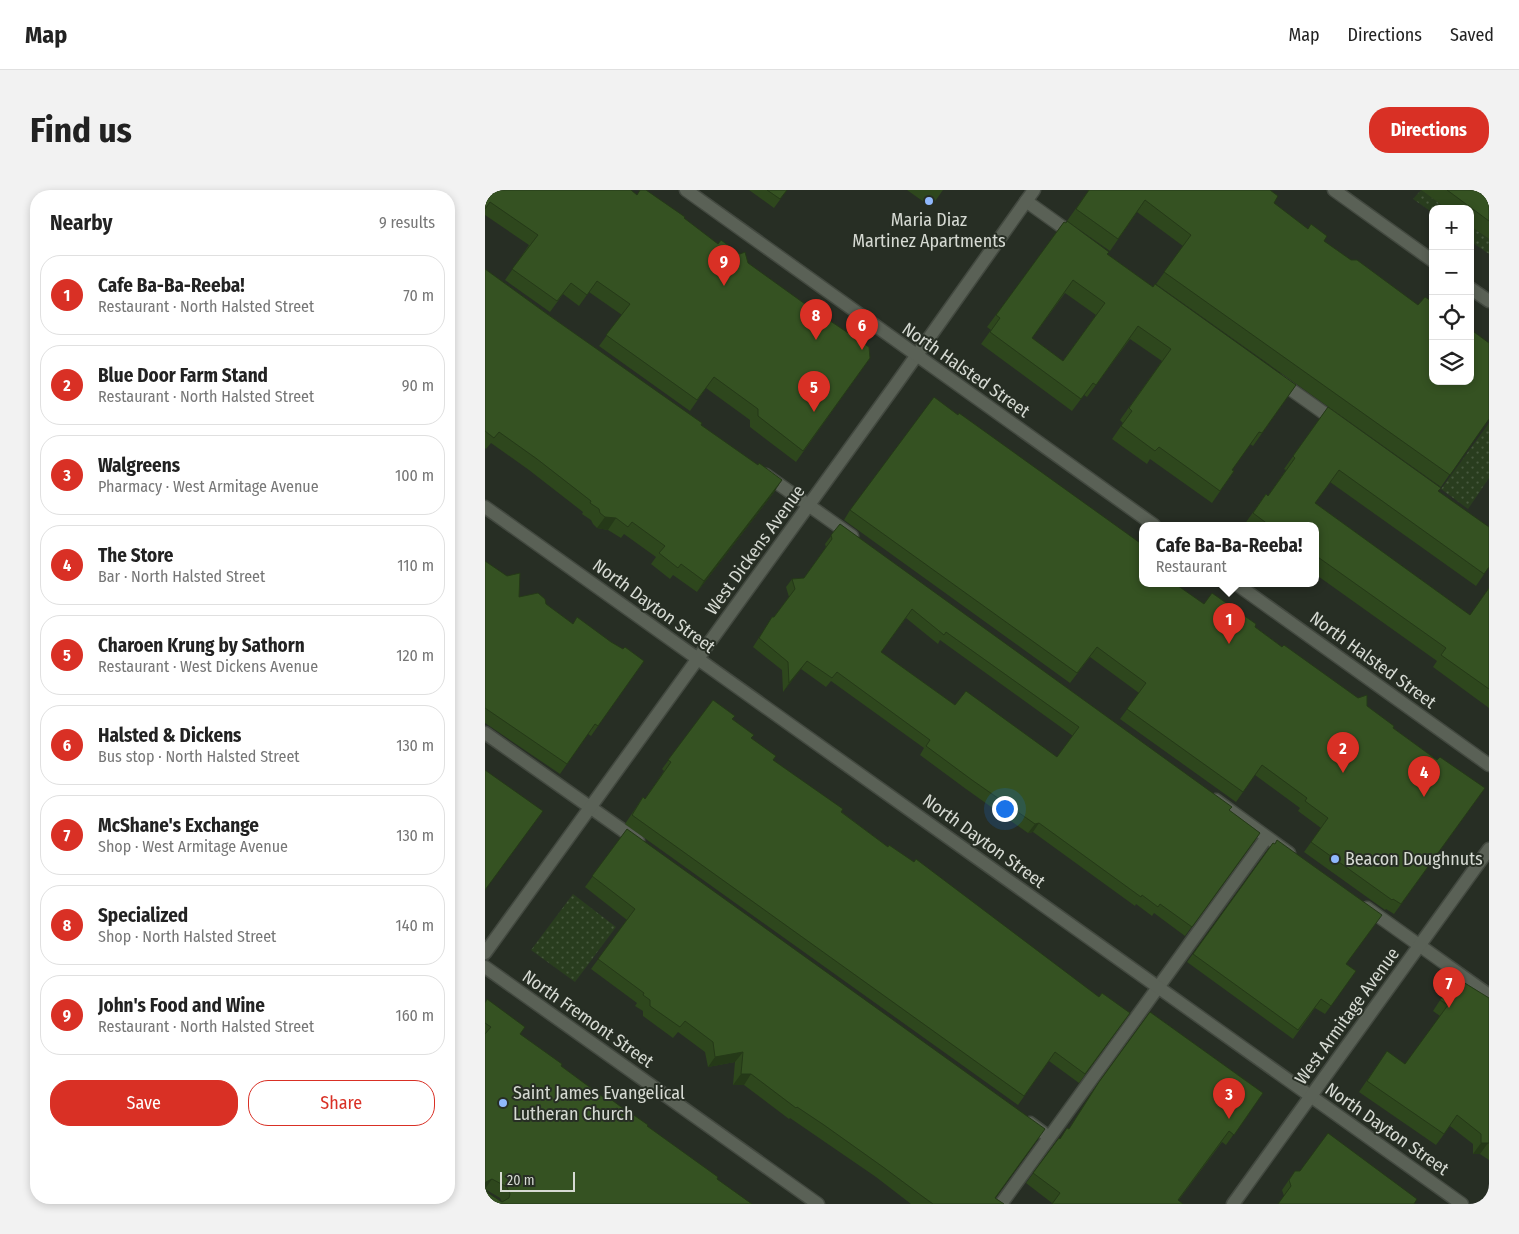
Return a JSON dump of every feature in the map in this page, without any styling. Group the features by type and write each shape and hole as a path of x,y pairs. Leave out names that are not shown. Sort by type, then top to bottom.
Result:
{"street":[{"name":"North Halsted Street","path":"686,190 1150,522"},
{"name":"West Dickens Avenue","path":"485,954 1034,190"},
{"path":"1334,190 1429,258"},
{"path":"1026,201 1087,244"},
{"path":"1474,291 1489,301"},
{"path":"1271,376 1350,432"},
{"path":"759,470 866,546"},
{"name":"North Dayton Street","path":"485,507 1462,1204"},
{"name":"North Halsted Street","path":"1241,587 1489,765"},
{"path":"485,733 647,848"},
{"path":"1203,790 1298,859"},
{"path":"1001,1204 1267,837"},
{"name":"West Armitage Avenue","path":"1233,1204 1489,849"},
{"path":"1359,903 1489,995"},
{"name":"North Fremont Street","path":"485,967 818,1204"},
{"path":"1017,1114 1049,1138"}],"green space":[{"path":"1421,190 1442,205 1429,205 1429,210 1413,199"},
{"path":"1474,229 1489,239 1489,254 1474,244"},
{"path":"1489,423 1489,478 1468,509 1441,489"},
{"path":"573,894 616,927 575,982 531,950"}],"building":[{"path":"485,190 631,190 637,195 640,190 646,190 685,217 718,244 721,240 740,254 745,252 748,263 869,347 870,358 803,451 758,416 758,409 714,377 697,400 606,335 630,304 597,281 587,295 571,283 557,301 512,269 538,235 490,202 485,209"},
{"path":"767,190 787,190 780,199"},
{"path":"1089,190 1270,190 1278,196 1274,203 1308,229 1311,224 1327,236 1324,241 1351,260 1357,260 1418,305 1425,297 1429,300 1429,385 1474,385 1474,332 1489,343 1489,419 1450,475 1164,272 1191,235 1145,200 1118,239 1076,209"},
{"path":"1447,190 1489,190 1489,221 1474,210 1474,205 1467,205"},
{"path":"1067,221 1109,252 1107,254 1153,287 1155,284 1296,385 1262,433 1259,432 1232,470 1234,471 1220,491 1159,447 1155,451 1121,426 1132,411 1129,408 1171,349 1138,326 1096,385 1093,383 1081,399 990,332 1000,318 996,315 1064,222 1066,223","holes":["1073,280 1105,303 1063,361 1032,338"]},
{"path":"485,269 702,423 701,425 782,480 704,581 681,564 678,568 659,553 665,546 632,522 628,527 616,518 605,517 600,513 599,509 590,503 591,501 537,459 499,432 494,438 485,431"},
{"path":"934,397 1139,542 1139,587 1180,587 1204,604 1212,593 1256,624 1255,627 1282,647 1284,645 1358,698 1367,695 1367,706 1394,726 1393,728 1437,760 1440,757 1485,788 1401,904 1392,900 1311,842 1328,818 1305,801 1307,798 1262,765 1243,792 1127,709 1146,683 1097,647 1077,673 850,510"},
{"path":"1328,407 1441,488 1438,491 1489,527 1489,567 1484,574 1339,470 1315,503 1470,615 1489,588 1489,689 1441,655 1446,648 1319,558 1319,522 1265,522 1253,513 1266,494 1268,496 1295,458 1293,456"},
{"path":"840,524 1232,807 1229,810 1260,833 1192,927 1160,904 1158,907 1142,895 1141,897 1039,823 1035,824 972,780 926,746 930,740 837,672 832,678 807,661 789,683 788,662 759,638 772,617 774,617 795,589 792,579 804,578 832,539 831,535","holes":["912,609 944,635 946,632 1079,727 1057,757 966,691 955,705 881,652"]},
{"path":"485,561 507,576 520,573 519,597 538,593 545,599 546,604 573,624 577,617 611,642 623,649 625,647 644,661 598,726 595,724 567,764 485,708"},
{"path":"713,700 735,716 732,719 754,735 751,738 776,756 773,760 843,809 841,812 888,847 889,845 914,862 916,859 1099,997 1102,993 1130,1013 1085,1074 1055,1052 1024,1096 632,815 643,797 645,799 671,762 668,760"},
{"path":"485,770 543,811 485,890"},
{"path":"627,829 1045,1129 995,1198 1004,1204 933,1204 824,1125 796,1108 751,1074 741,1074 743,1052 715,1057 713,1042 685,1021 680,1027 650,1006 650,1000 643,995 644,993 598,959 635,909 592,876"},
{"path":"1277,840 1382,915 1346,964 1356,971 1331,1006 1321,999 1298,1030 1193,954"},
{"path":"1455,977 1489,998 1489,1143 1481,1143 1481,1134 1457,1115 1444,1134 1367,1081 1387,1051 1405,1064 1448,1005 1440,1000"},
{"path":"487,999 525,1027 520,1034 562,1064 561,1066 603,1097 605,1095 648,1125 752,1204 485,1204 485,1188 488,1193 502,1202 509,1198 510,1194 507,1187 492,1179 485,1184 485,1034 491,1027 485,1023 485,1003"},
{"path":"1150,1012 1263,1093 1234,1135 1229,1131 1178,1200 1183,1204 1052,1204 1060,1193 1033,1173 1067,1128 1069,1129 1099,1082"},
{"path":"1328,1133 1417,1199 1414,1204 1278,1204 1291,1186 1289,1180 1295,1171 1300,1171"}],"place":[{"name":"Maria Diaz Martinez Apartments","path":"929,201"},
{"name":"John's Food and Wine","path":"724,286"},
{"name":"Specialized","path":"816,340"},
{"name":"Halsted & Dickens","path":"862,350"},
{"name":"Charoen Krung by Sathorn","path":"814,412"},
{"name":"Cafe Ba-Ba-Reeba!","path":"1229,644"},
{"name":"Blue Door Farm Stand","path":"1343,773"},
{"name":"The Store","path":"1424,797"},
{"name":"Beacon Doughnuts","path":"1335,859"},
{"name":"McShane's Exchange","path":"1449,1008"},
{"name":"Saint James Evangelical Lutheran Church","path":"503,1103"},
{"name":"Walgreens","path":"1229,1119"}]}
